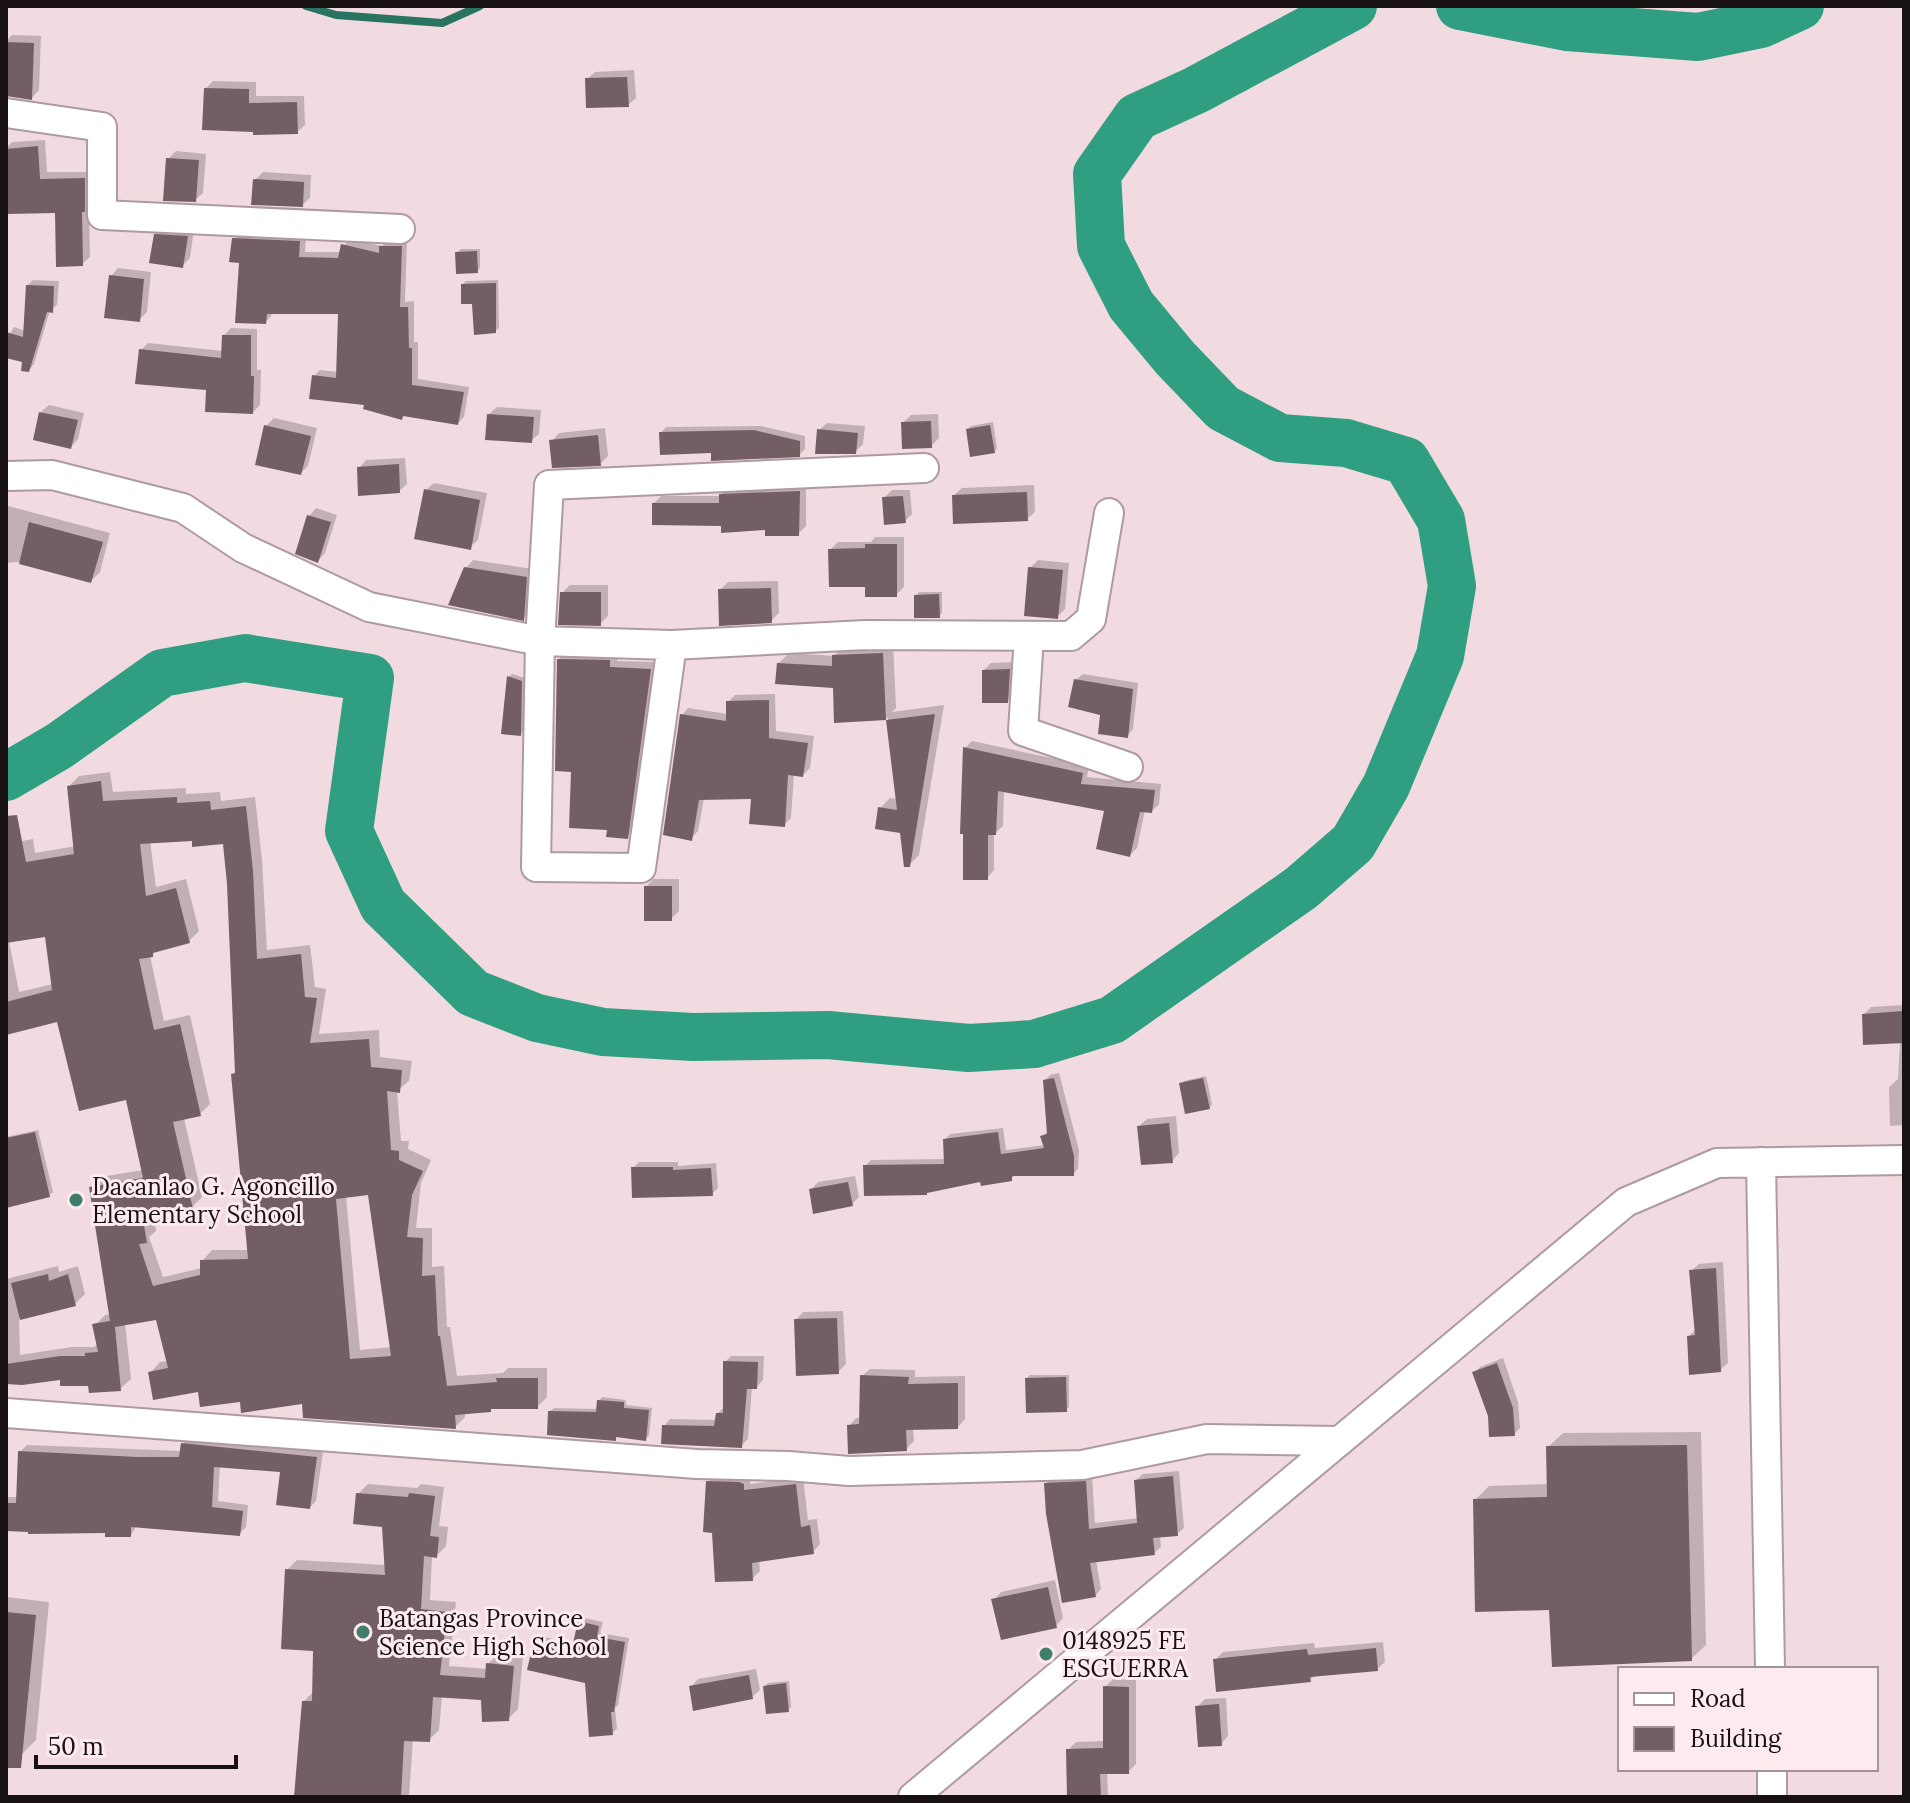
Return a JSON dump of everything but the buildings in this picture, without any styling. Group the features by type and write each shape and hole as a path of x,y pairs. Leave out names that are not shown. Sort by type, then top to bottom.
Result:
{"street":[{"path":"6,113 102,127 102,215 400,229"},
{"path":"672,645 641,868 536,867 540,641 549,485 924,468"},
{"path":"6,476 52,475 183,508 243,548 369,607 540,641 672,645 865,635 1071,636 1091,619 1109,513"},
{"path":"1029,636 1023,731 1128,767"},
{"path":"913,1797 1626,1202 1717,1163 1904,1160"},
{"path":"1761,1162 1770,1667"},
{"path":"6,1413 697,1464 849,1471 1082,1465 1207,1439 1340,1441"},
{"path":"1772,1771 1772,1797"}],"waterway":[{"path":"306,6 336,15 442,23 480,6"},
{"path":"6,777 59,746 162,673 245,658 370,678 349,831 383,905 473,993 537,1018 603,1032 693,1037 828,1035 969,1048 1034,1044 1112,1020 1301,888 1353,843 1386,786 1440,656 1452,586 1441,520 1406,461 1346,443 1280,438 1223,408 1175,358 1131,305 1101,246 1097,174 1137,117 1196,90 1353,6"},
{"path":"1460,6 1567,27 1698,37 1761,24 1800,6"}],"place":[{"name":"Dacanlao G. Agoncillo Elementary School","path":"76,1200"},
{"name":"Batangas Province Science High School","path":"363,1632"},
{"name":"0148925 FE ESGUERRA","path":"1046,1654"}]}
